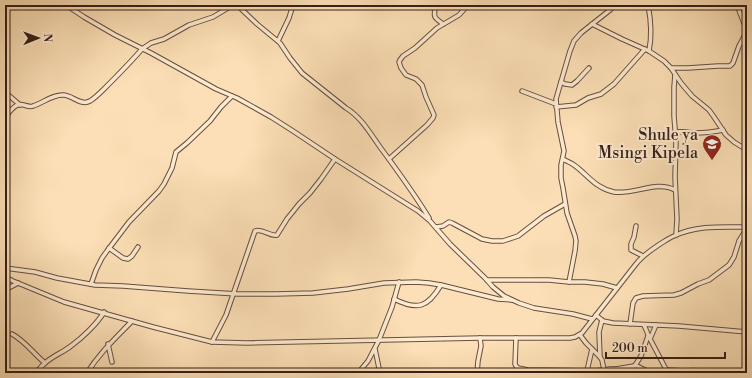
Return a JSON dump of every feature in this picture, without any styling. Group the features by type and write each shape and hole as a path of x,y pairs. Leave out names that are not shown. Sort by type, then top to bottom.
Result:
{"street":[{"path":"66,5 89,20 142,49 250,105 293,131 430,220"},
{"path":"5,92 20,104 30,107 62,95 80,102 90,101 142,49 151,43 164,39 189,25 213,17 233,5"},
{"path":"238,5 283,47 302,73 357,117 413,192 436,228 497,291 519,303 534,308 573,314 592,319"},
{"path":"278,42 293,5"},
{"path":"435,5 434,15 443,24"},
{"path":"389,159 427,125 434,115 422,85 418,81 406,75 400,64 400,60 443,24 457,16 468,5"},
{"path":"569,282 576,241 567,213 560,170 564,151 558,122 556,100 574,41 581,33 615,5"},
{"path":"648,5 651,26 649,51"},
{"path":"671,68 730,66 733,63 739,46 747,31 737,5"},
{"path":"592,24 649,51 664,61 692,96 709,110 723,130 734,142 747,150"},
{"path":"522,91 556,105 576,104 600,94 614,84 645,49"},
{"path":"561,82 572,85 589,68"},
{"path":"676,75 674,87 676,141 676,235"},
{"path":"91,284 102,258 109,248 129,222 162,187 172,168 176,152 210,121 232,96"},
{"path":"5,117 15,106 20,104"},
{"path":"675,132 706,133 723,130"},
{"path":"212,342 226,314 255,231 258,230 272,235 277,235 287,219 310,193 335,159"},
{"path":"563,159 574,165 594,183 607,190 623,192 657,186 670,187 675,190"},
{"path":"436,228 449,222 482,239 492,241 503,240 518,236 544,216 565,204"},
{"path":"636,226 631,244 631,250 643,256"},
{"path":"5,277 64,302 212,342 247,343 480,338 570,338 580,335 643,256 656,247 676,235 687,231 708,227 747,228"},
{"path":"630,324 633,303 636,298 643,296 669,296 681,293 709,280 729,265 734,257 739,241 747,228"},
{"path":"109,248 128,259 138,248"},
{"path":"6,267 91,284 233,293 313,293 348,289 376,283 422,282 441,285 498,299 513,300"},
{"path":"486,280 549,280 603,284 617,288"},
{"path":"358,373 368,361 375,349 392,307 399,282"},
{"path":"5,290 18,283"},
{"path":"394,299 413,306 423,305 433,296 441,285"},
{"path":"36,373 45,363 58,353 70,347 93,327 104,312"},
{"path":"596,315 602,320 613,323 678,326 747,332"},
{"path":"600,357 600,332 602,320"},
{"path":"87,373 108,344 132,321"},
{"path":"644,325 649,338 668,371"},
{"path":"631,373 656,325"},
{"path":"12,334 22,341 45,363"},
{"path":"580,335 600,357 604,370"},
{"path":"477,373 481,346 480,338"},
{"path":"516,338 515,364 518,368 536,370 594,371 634,366 658,373"},
{"path":"108,344 112,362"},
{"path":"375,349 380,373"},
{"path":"587,371 592,349"},
{"path":"616,369 618,373"},
{"path":"662,373 668,371 699,370 706,373"}],"place":[{"name":"Shule ya Msingi Kipela","path":"712,161"}]}
